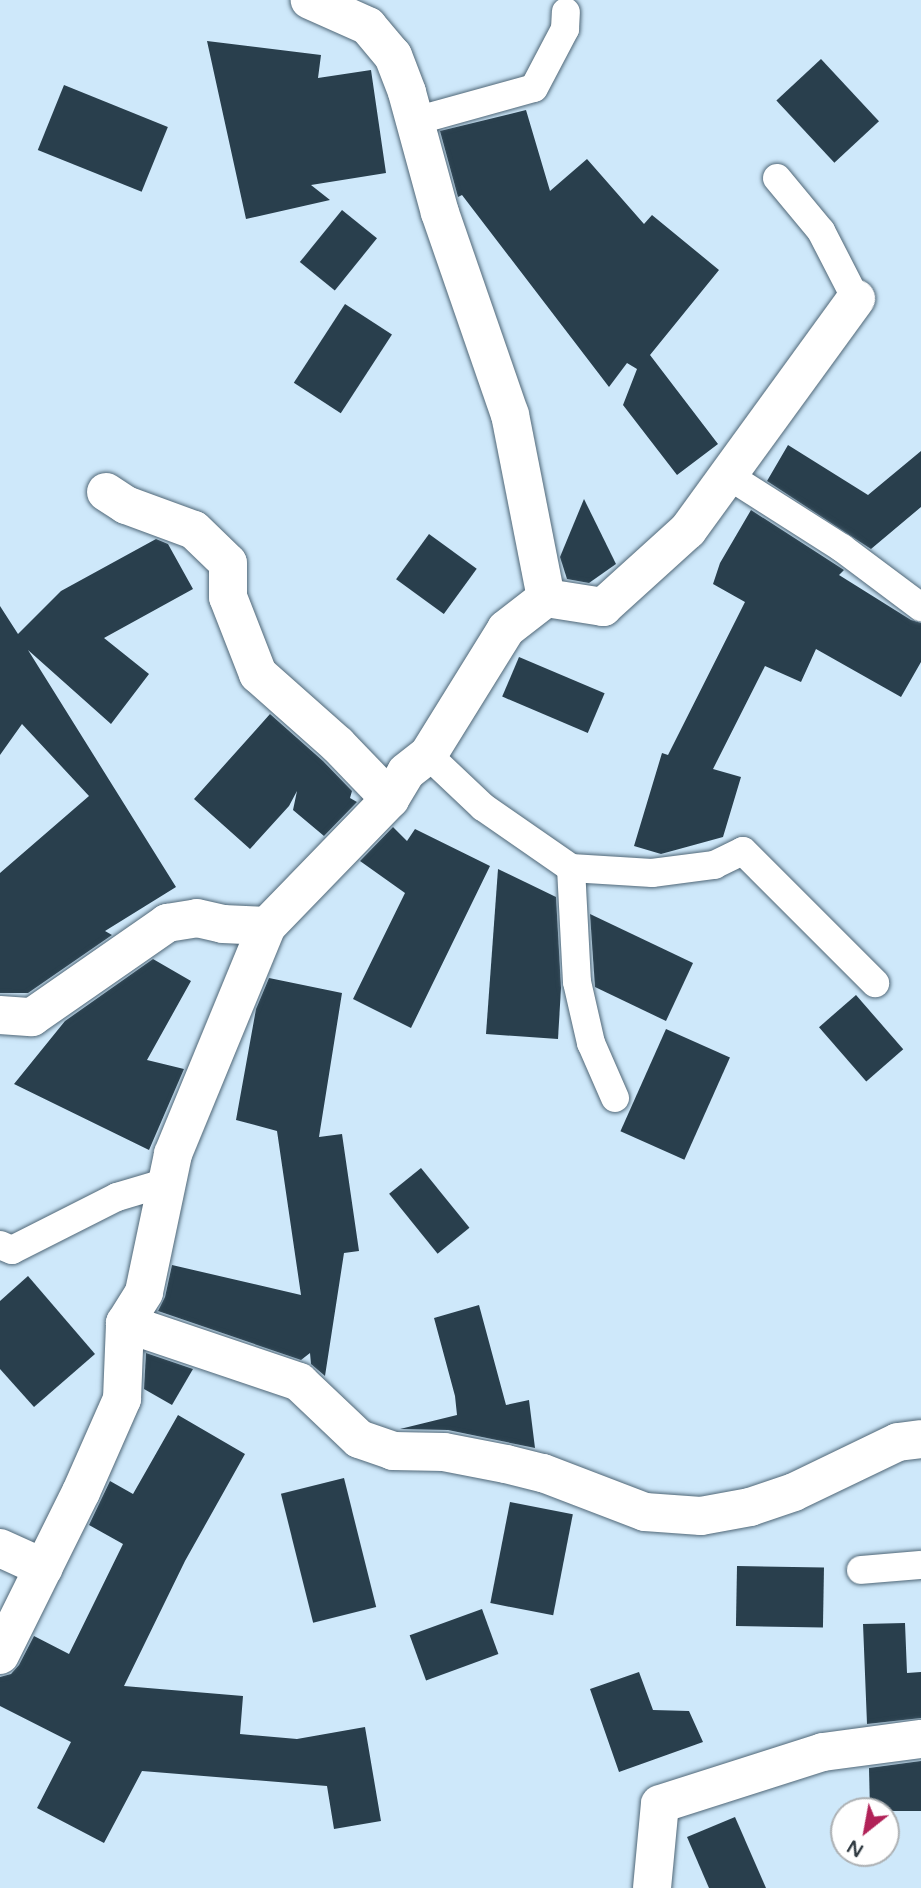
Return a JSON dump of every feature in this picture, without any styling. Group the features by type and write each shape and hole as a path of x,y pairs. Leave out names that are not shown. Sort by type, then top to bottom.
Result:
{"street":[{"path":"310,0 368,26 393,56 415,121 440,213 510,415 546,598"},
{"path":"0,1655 44,1568 122,1399 125,1323 144,1292 173,1154 267,926 390,799 406,772 428,755 435,739 506,629 546,598 603,607 688,530 856,299"},
{"path":"106,492 127,505 194,530 228,563 228,597 258,674 338,744 390,799"},
{"path":"0,1015 32,1017 167,923 197,918 223,924 267,926"},
{"path":"125,1323 299,1381 340,1423 359,1439 370,1443 393,1451 444,1452 543,1473 645,1512 701,1516 750,1507 794,1492 898,1442 921,1439"},
{"path":"0,1548 44,1568"},
{"path":"652,1888 660,1804 823,1752 921,1739"}],"lane":[{"path":"415,121 534,88 565,29 566,12"},
{"path":"777,178 821,231 856,299"},
{"path":"729,476 842,548 921,607"},
{"path":"428,755 483,807 570,868 652,873 714,864 743,851 875,983"},
{"path":"570,868 577,982 591,1043 615,1098"},
{"path":"0,1245 12,1250 117,1197 167,1182"},
{"path":"861,1570 921,1565"}],"building":[{"path":"207,41 321,55 318,78 371,70 386,173 311,185 330,200 246,219"},
{"path":"821,59 879,121 834,163 776,101"},
{"path":"64,85 168,127 142,192 38,150"},
{"path":"526,110 550,191 587,159 644,224 652,215 719,270 650,355 718,444 677,475 623,405 637,369 627,363 609,387 462,195 458,197 440,131"},
{"path":"342,210 377,238 335,290 300,262"},
{"path":"345,304 392,334 341,413 294,383"},
{"path":"788,445 868,495 921,451 921,507 871,549 767,481"},
{"path":"584,499 616,564 589,583 567,579 560,557"},
{"path":"751,510 844,570 839,575 911,620 921,623 921,662 901,697 816,649 801,682 765,666 713,769 741,777 723,837 661,854 634,846 662,753 668,755 745,602 713,584 720,563"},
{"path":"429,534 477,569 444,614 396,579"},
{"path":"156,539 168,544 193,589 104,638 149,674 111,724 28,650 176,887 105,931 112,935 28,993 0,993 0,873 89,796 22,724 0,755 0,606 18,634 61,591"},
{"path":"519,657 605,693 588,733 502,697"},
{"path":"270,714 323,761 352,791 350,798 357,802 324,836 293,810 297,791 289,806 250,849 194,799"},
{"path":"393,827 407,841 415,829 490,866 411,1028 353,999 405,893 360,861"},
{"path":"498,869 556,897 561,988 558,1039 486,1034"},
{"path":"590,914 693,963 666,1021 595,987"},
{"path":"153,959 191,981 147,1060 184,1069 149,1150 14,1084 65,1021"},
{"path":"269,978 342,993 319,1137 342,1134 359,1251 344,1253 325,1376 311,1364 310,1353 301,1360 158,1311 165,1297 172,1265 301,1295 277,1131 236,1120 256,1009"},
{"path":"856,995 903,1049 866,1081 819,1027"},
{"path":"666,1029 730,1057 684,1160 620,1131"},
{"path":"421,1168 469,1228 438,1254 389,1194"},
{"path":"28,1276 95,1354 34,1407 0,1369 0,1301"},
{"path":"479,1305 506,1405 529,1400 535,1448 448,1430 400,1429 457,1415 455,1396 434,1318"},
{"path":"146,1353 193,1369 172,1405 144,1389"},
{"path":"178,1415 245,1454 185,1561 124,1686 243,1696 240,1734 297,1739 365,1727 381,1821 334,1829 327,1786 142,1771 104,1843 37,1808 71,1742 0,1706 0,1677 11,1674 19,1665 34,1636 69,1654 123,1544 89,1525 110,1481 133,1494"},
{"path":"344,1478 376,1607 313,1623 281,1494"},
{"path":"510,1502 573,1514 553,1615 490,1603"},
{"path":"737,1566 824,1568 823,1628 736,1626"},
{"path":"482,1609 498,1654 426,1680 410,1635"},
{"path":"905,1623 907,1673 921,1672 921,1718 867,1724 863,1624"},
{"path":"639,1672 653,1710 689,1711 703,1742 619,1772 590,1689"},
{"path":"921,1761 921,1811 900,1811 900,1797 870,1797 869,1768"},
{"path":"735,1817 766,1888 709,1888 687,1837"}]}
